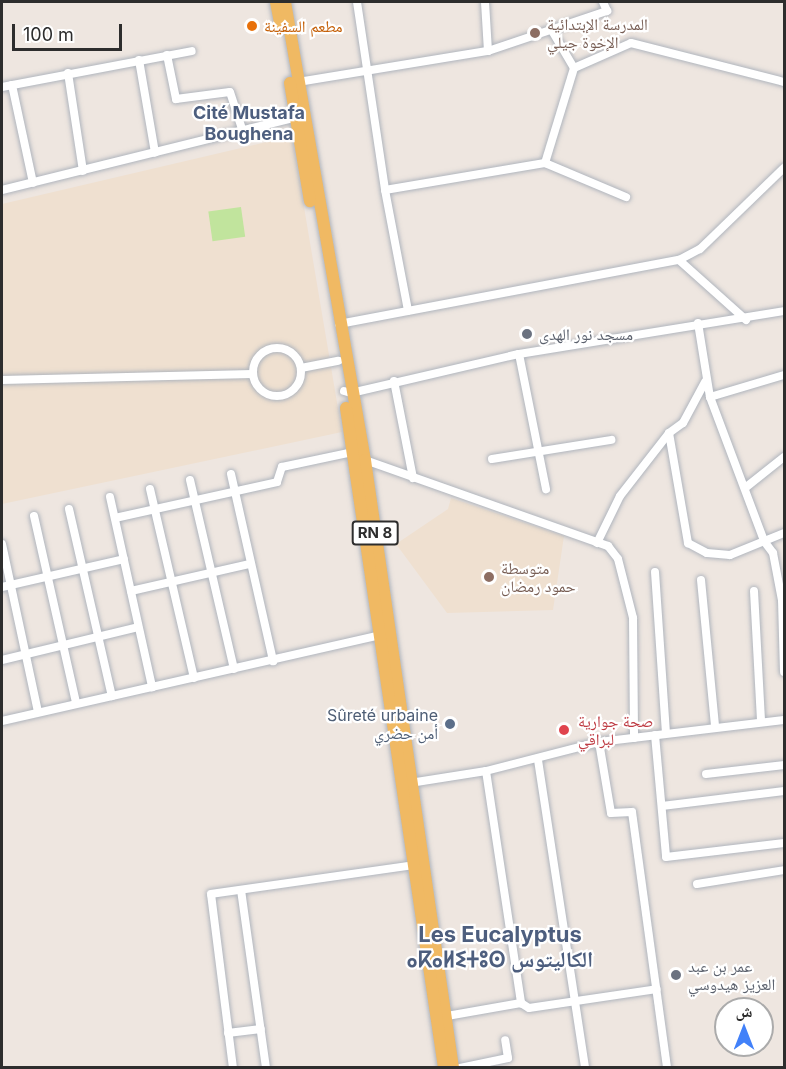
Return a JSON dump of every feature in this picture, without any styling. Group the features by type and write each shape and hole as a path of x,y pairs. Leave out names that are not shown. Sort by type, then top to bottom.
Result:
{"main road":[{"name":"RN 8","path":"276,2 339,324 353,452 381,634 447,1016 453,1068"},
{"name":"RN 8","path":"285,2 298,82 300,116 338,361 365,460 407,784 415,865 444,1068"}],"street":[{"path":"357,2 385,190 408,311"},
{"path":"485,2 488,51"},
{"path":"298,82 488,51 607,11 603,2"},
{"path":"545,163 574,68 550,29"},
{"path":"574,68 632,43 784,82"},
{"path":"2,87 192,51"},
{"path":"167,55 176,99 230,92 242,130"},
{"path":"139,60 155,153"},
{"path":"68,73 82,171"},
{"path":"12,84 33,183"},
{"path":"2,190 300,116"},
{"path":"385,190 545,163 626,197"},
{"path":"339,324 679,260 700,249 784,168"},
{"path":"679,260 746,320"},
{"path":"347,392 519,354 698,323 746,320 784,311"},
{"path":"698,323 705,382 764,542 773,553 782,600 784,672"},
{"path":"276,348 293,354 301,368 297,385 284,395 267,394 260,389 252,374 260,354 276,348"},
{"path":"519,354 546,489"},
{"path":"301,368 338,361"},
{"path":"2,380 252,374"},
{"path":"710,397 784,375"},
{"path":"394,381 413,478"},
{"path":"597,543 620,496 669,433 683,423 705,382"},
{"path":"669,433 688,543 707,552 730,555 784,534"},
{"path":"492,459 611,440"},
{"path":"115,518 277,482 282,467 353,452"},
{"path":"745,488 784,457"},
{"path":"365,460 608,546 618,559 630,601 634,738"},
{"path":"231,474 237,492 250,564 273,661"},
{"path":"190,480 234,669"},
{"path":"150,489 194,678"},
{"path":"110,497 152,687"},
{"path":"69,508 112,696"},
{"path":"34,516 46,578 76,704"},
{"path":"2,544 6,586 26,654 38,712"},
{"path":"6,586 124,559"},
{"path":"131,591 250,564"},
{"path":"655,572 666,733"},
{"path":"701,580 715,726"},
{"path":"754,591 761,722"},
{"path":"2,660 138,627"},
{"path":"2,718 273,661 381,634"},
{"path":"407,784 538,760 599,742 715,726 784,720"},
{"path":"655,735 666,857 784,843"},
{"path":"599,742 611,813 632,812 667,1067"},
{"path":"538,760 585,1068"},
{"path":"706,774 784,765"},
{"path":"486,771 521,1003"},
{"path":"662,806 784,791"},
{"path":"233,1068 211,894 415,865"},
{"path":"698,884 784,870"},
{"path":"241,890 266,1068"},
{"path":"447,1016 521,1003 529,1008 657,989"},
{"path":"228,1033 261,1029"},
{"path":"460,1068 508,1058 505,1040"}],"shaded area":[{"path":"292,136 342,432 2,504 2,204"},
{"name":"متوسطة حمود رمضان","path":"451,498 564,536 553,610 447,613 396,544 448,509"}],"green space":[{"path":"241,207 245,237 212,241 208,212"}],"place":[{"name":"مطعم السفينة","path":"252,26"},
{"name":"المدرسة الإبتدائية الإخوة جيلي","path":"535,33"},
{"name":"مسجد نور الهدى","path":"527,334"},
{"name":"متوسطة حمود رمضان","path":"489,577"},
{"name":"Sûreté urbaine أمن حضري","path":"450,724"},
{"name":"صحة جوارية لبراقي","path":"564,730"},
{"name":"عمر بن عبد العزيز هيدوسي","path":"676,975"}],"district":[{"name":"Cité Mustafa Boughena","path":"249,124"},
{"name":"Les Eucalyptus ⴰⴽⴰⵍⵉⵜⵓⵙ الكاليتوس","path":"500,946"}]}
